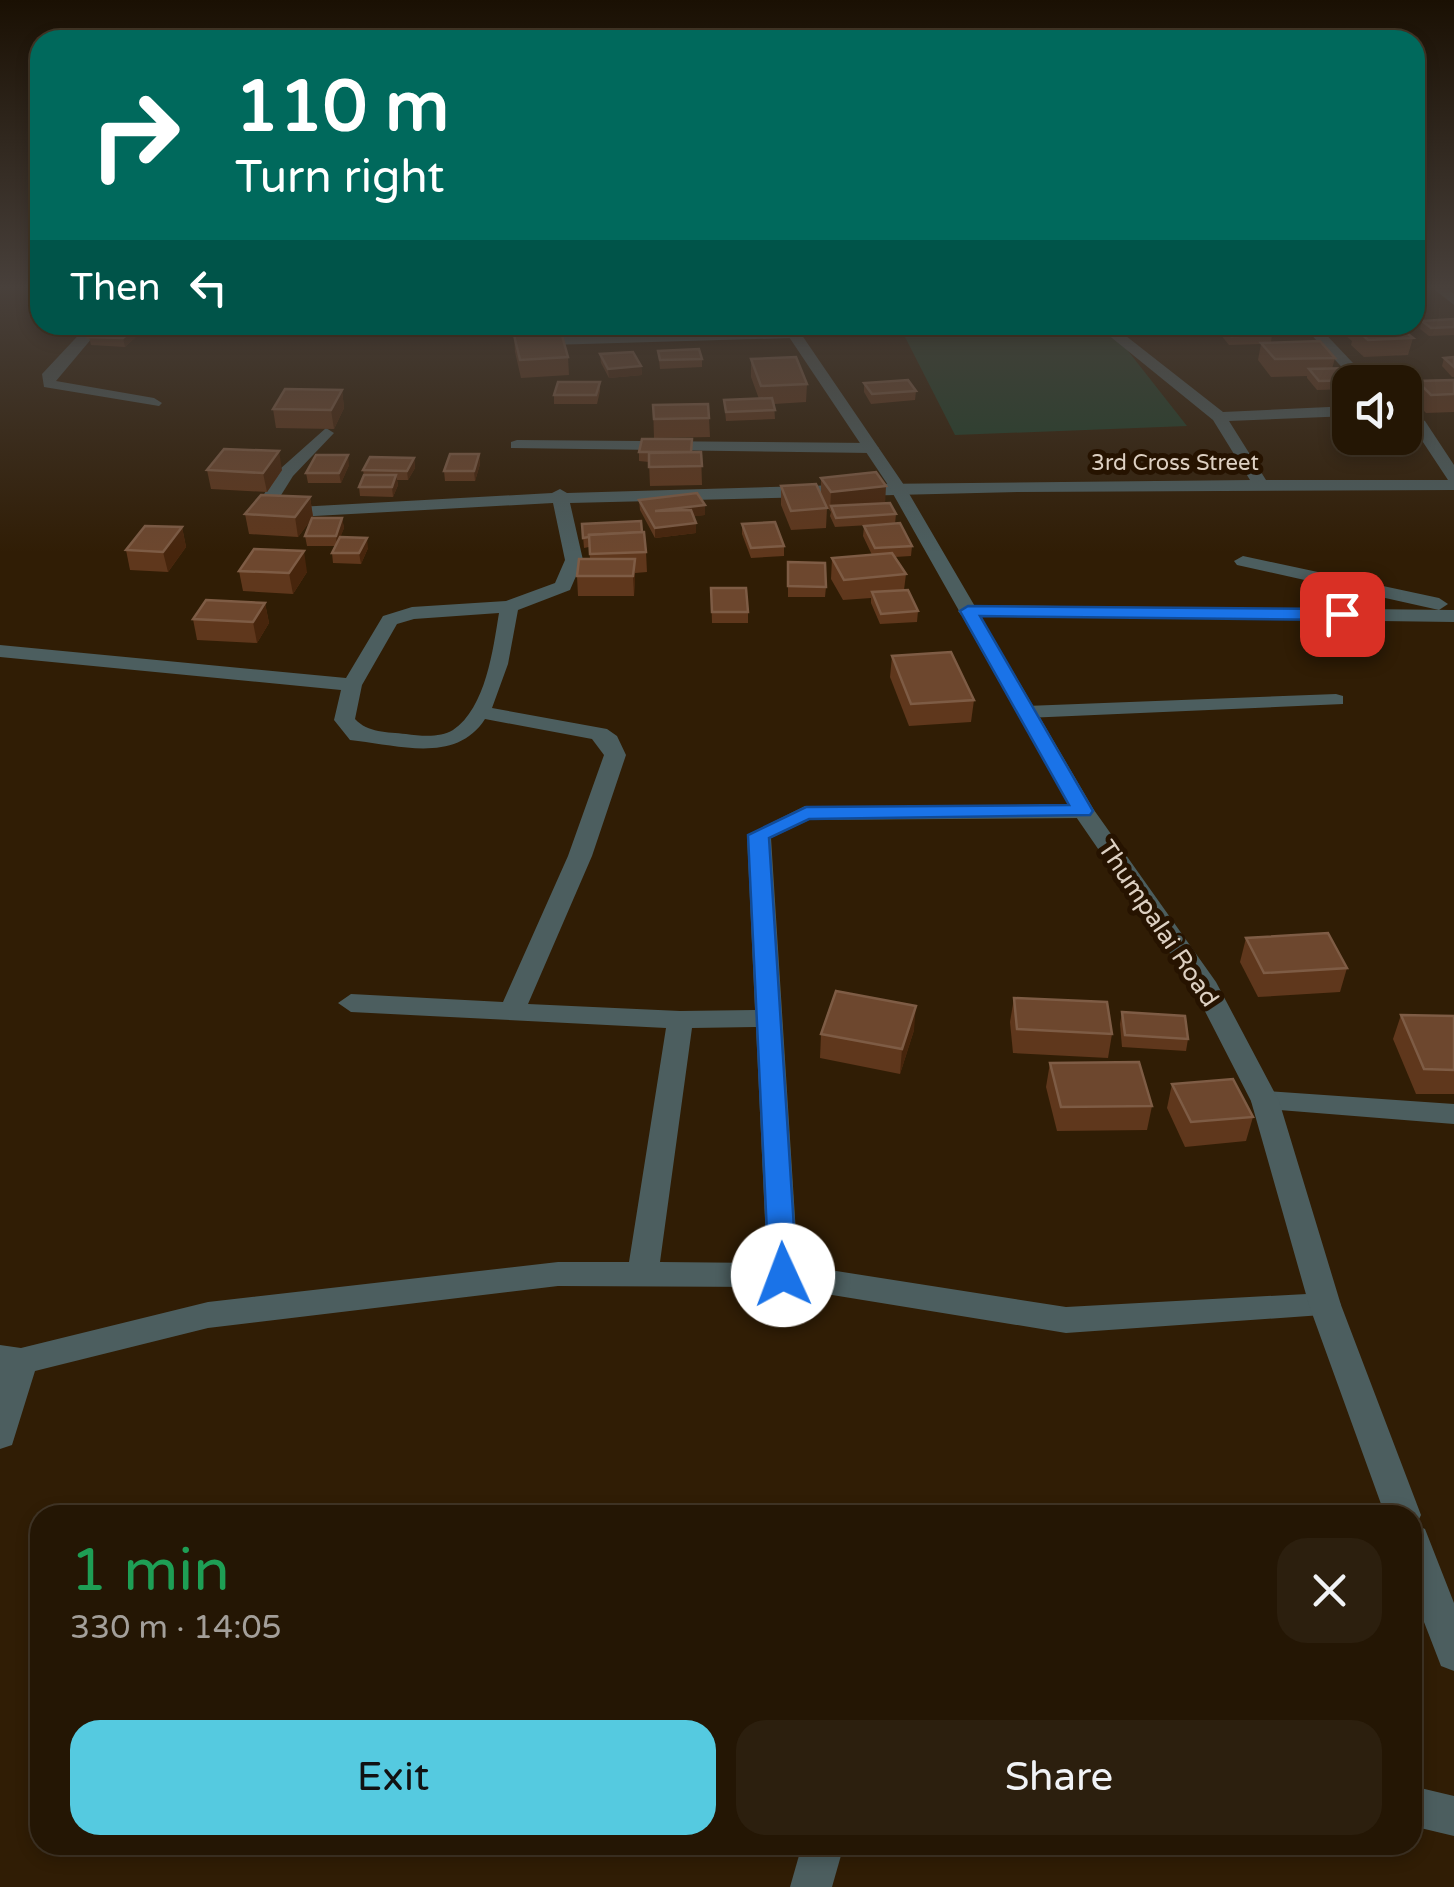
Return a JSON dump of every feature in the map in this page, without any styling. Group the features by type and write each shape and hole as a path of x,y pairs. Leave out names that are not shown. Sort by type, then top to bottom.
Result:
{"street":[{"path":"47,377 49,384 154,402"},
{"name":"Thumpalai Road","path":"823,377 896,485 1082,811 1203,982 1264,1102 1326,1305 1399,1505"},
{"path":"1169,377 1219,417 1261,485"},
{"path":"1219,417 1332,412"},
{"path":"1422,430 1454,481"},
{"name":"3rd Cross Street","path":"326,433 286,473 268,502 275,508 296,512 560,494 896,485 1454,481"},
{"path":"517,445 871,448"},
{"path":"509,607 502,658 479,712 464,734 448,741 358,734 344,720 352,685 396,616 509,607 563,586 574,560 560,494"},
{"path":"1244,561 1454,608"},
{"path":"968,611 1454,616"},
{"path":"0,651 352,685"},
{"path":"1026,712 1336,700"},
{"path":"479,712 598,734 608,741 615,755 580,856 512,1012"},
{"path":"783,1275 758,835 806,813 1082,811"},
{"path":"351,1003 680,1020 768,1018"},
{"path":"643,1274 680,1020"},
{"path":"1264,1102 1454,1114"},
{"path":"0,1435 10,1359 208,1315 558,1274 783,1275 1066,1320 1326,1305"},
{"path":"1422,1567 1454,1653"},
{"path":"1422,1808 1454,1816"},
{"path":"812,1887 820,1855"}],"green space":[{"path":"925,377 1149,377 1187,426 955,435"}],"building":[{"path":"758,377 804,377 807,384 761,386"},
{"path":"908,380 916,391 872,394 864,383"},
{"path":"1454,380 1454,394 1431,395 1422,381"},
{"path":"558,382 600,382 596,395 554,395"},
{"path":"285,389 342,390 331,410 273,409"},
{"path":"772,398 775,410 726,412 724,400"},
{"path":"708,404 709,418 654,419 653,405"},
{"path":"642,439 692,439 691,452 639,452"},
{"path":"224,449 279,451 263,473 207,470"},
{"path":"701,452 702,466 649,467 649,453"},
{"path":"450,454 479,454 474,471 444,471"},
{"path":"316,455 348,455 339,473 306,473"},
{"path":"370,457 414,458 407,471 363,470"},
{"path":"876,472 886,486 831,492 821,478"},
{"path":"364,475 396,475 392,487 359,487"},
{"path":"816,484 827,508 791,511 781,486"},
{"path":"697,493 705,505 655,511 691,510 696,523 655,528 639,500"},
{"path":"261,495 310,497 295,517 245,514"},
{"path":"890,503 896,514 836,518 831,506"},
{"path":"312,518 342,518 336,536 305,536"},
{"path":"641,521 642,532 583,538 582,524"},
{"path":"775,522 784,546 751,548 742,524"},
{"path":"900,523 912,546 875,548 864,526"},
{"path":"145,526 182,527 163,552 126,550"},
{"path":"644,532 646,552 590,554 589,535"},
{"path":"340,537 367,538 359,553 332,553"},
{"path":"254,549 304,551 289,573 239,571"},
{"path":"892,553 906,574 844,580 832,558"},
{"path":"579,559 635,559 633,576 577,576"},
{"path":"788,562 825,563 826,587 788,586"},
{"path":"711,588 746,588 748,612 712,612"},
{"path":"908,590 918,611 881,614 872,592"},
{"path":"206,600 265,603 253,622 193,619"},
{"path":"951,652 974,700 911,704 892,656"},
{"path":"1328,933 1347,968 1264,973 1246,938"},
{"path":"836,991 916,1006 902,1049 821,1034"},
{"path":"1014,998 1107,1002 1112,1034 1017,1029"},
{"path":"1122,1012 1185,1016 1188,1039 1125,1035"},
{"path":"1401,1015 1454,1016 1454,1070 1424,1069"},
{"path":"1139,1062 1152,1106 1061,1107 1050,1063"},
{"path":"1233,1079 1253,1117 1191,1122 1172,1084"}],"route":[{"path":"783,1275 758,835 806,813 1082,811 968,611 1342,614"}]}
